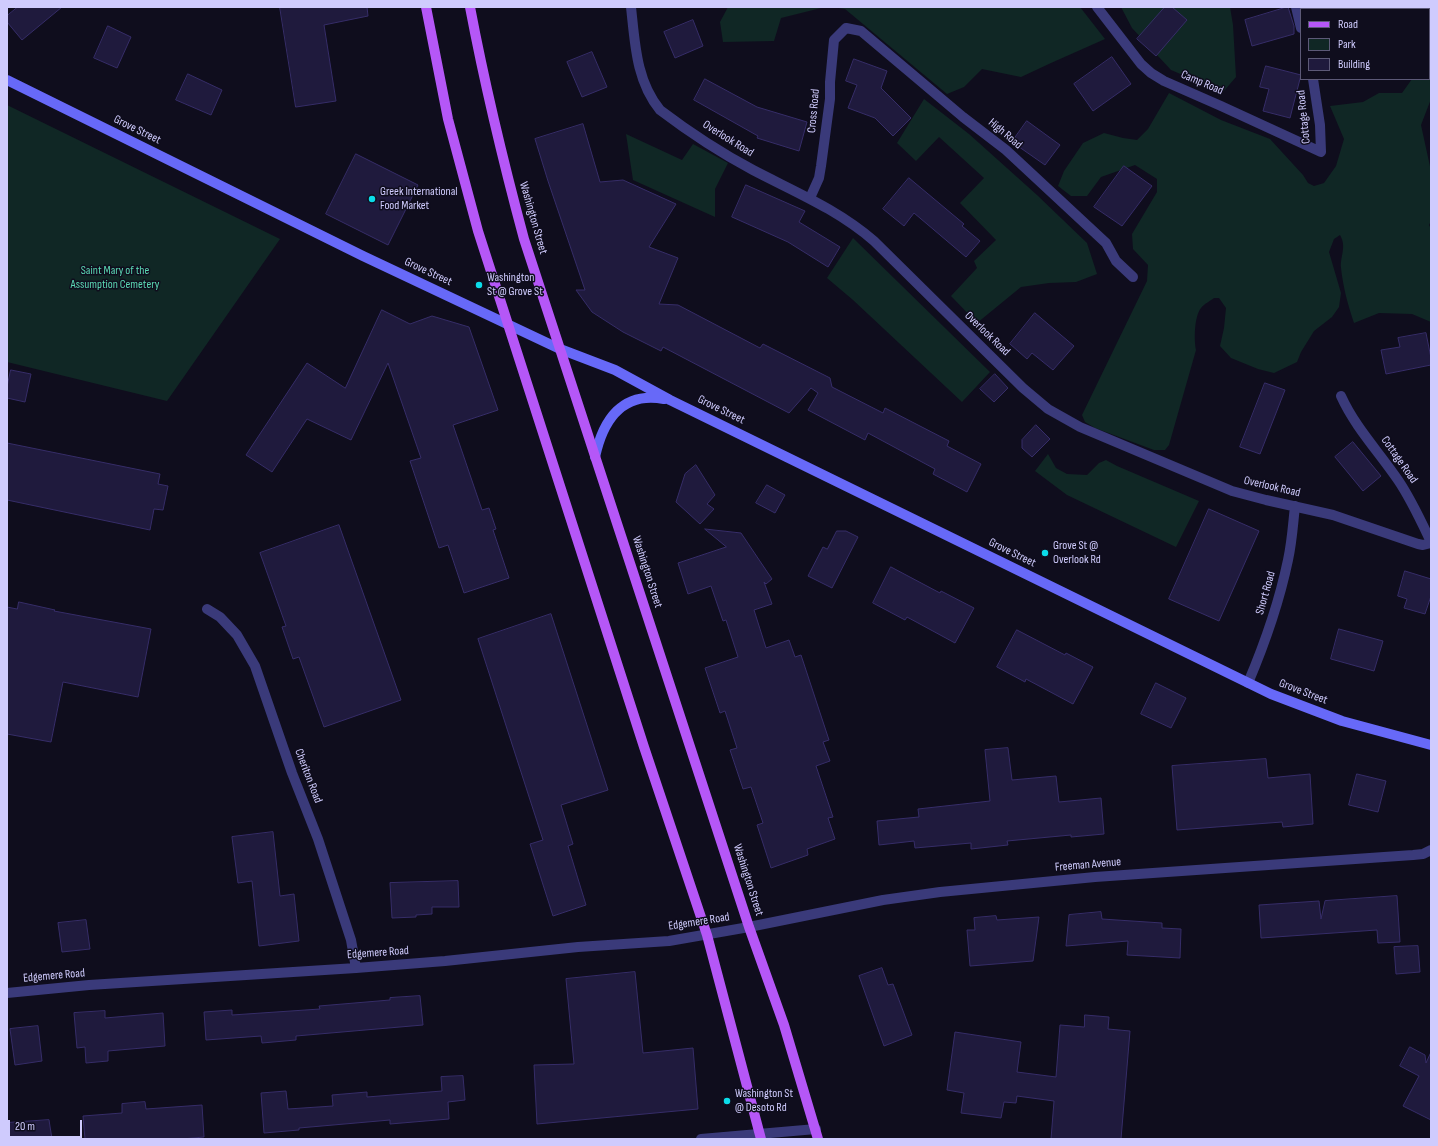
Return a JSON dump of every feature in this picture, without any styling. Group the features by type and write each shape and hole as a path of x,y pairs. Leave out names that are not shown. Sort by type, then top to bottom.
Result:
{"main road":[{"path":"426,7 441,88 455,149 478,231 644,747 708,935 760,1136"},
{"name":"Washington Street","path":"470,7 483,74 500,148 524,239 750,927 784,1024 817,1134"},
{"name":"Grove Street","path":"7,80 363,256 560,349 615,370 670,400 1248,683 1342,721 1431,745"},
{"path":"595,457 598,442 616,411 634,400 645,397 670,400"}],"street":[{"name":"Overlook Road","path":"631,7 638,60 646,88 652,100 660,110 733,159 810,198 846,219 874,241 1023,388 1048,410 1080,427 1232,491 1333,515 1418,544 1423,545 1431,543"},
{"name":"Camp Road","path":"1097,7 1141,64 1151,73 1164,81 1321,152"},
{"path":"1296,7 1300,24"},
{"name":"Cross Road","path":"810,198 819,178 821,166 830,99 834,40 846,28"},
{"name":"High Road","path":"846,28 860,31 869,37 963,117 1006,150 1106,243 1116,261 1133,277"},
{"name":"Cottage Road","path":"1313,80 1320,125 1321,152"},
{"name":"Cottage Road","path":"1340,396 1351,416 1398,481 1412,504 1431,543"},
{"name":"Short Road","path":"1248,683 1265,642 1284,580 1291,544 1295,506"},
{"name":"Cheriton Road","path":"207,609 220,617 237,635 255,666 290,766 318,839 351,940 356,968"},
{"name":"Freeman Avenue","path":"750,927 883,900 940,892 1095,877 1413,855 1423,854 1431,850"},
{"name":"Edgemere Road","path":"7,993 89,985 438,962 600,945 669,941 750,927"},
{"path":"701,1139 817,1134"}],"green space":[{"path":"728,7 825,7 781,18 774,41 723,42 720,22"},
{"path":"832,7 1080,7 1105,39 1021,77 982,69 964,87 947,94 845,9"},
{"path":"1121,7 1230,7 1233,25 1236,77 1223,92 1171,70 1132,28"},
{"path":"1431,50 1431,99 1421,125 1431,171 1431,221 1429,225 1431,229 1431,322 1412,314 1379,313 1354,323 1346,296 1342,275 1341,264 1343,244 1340,235 1334,239 1329,252 1341,293 1339,307 1332,317 1314,331 1301,352 1297,362 1274,373 1258,369 1231,358 1220,346 1226,308 1219,298 1214,298 1202,307 1197,317 1195,335 1196,350 1169,445 1165,450 1154,450 1095,428 1085,422 1082,415 1147,281 1148,265 1133,249 1132,234 1157,192 1157,179 1135,165 1101,177 1087,196 1071,196 1058,186 1064,171 1083,143 1104,133 1137,140 1148,129 1169,93 1221,120 1270,139 1303,175 1308,183 1314,186 1324,183 1336,166 1344,139 1330,106 1363,102 1379,93 1402,93 1411,80 1430,80"},
{"path":"924,99 969,134 1037,195 1087,243 1097,274 1076,282 1049,283 1021,287 977,323 951,296 977,268 974,261 996,240 960,203 984,178 939,137 916,161 897,143"},
{"name":"Saint Mary of the Assumption Cemetery","path":"7,105 280,239 167,401 7,362"},
{"path":"626,134 682,160 693,144 728,163 715,189 715,217 633,180"},
{"path":"853,238 990,372 962,402 853,300 827,278"},
{"path":"1048,454 1056,468 1067,474 1087,475 1099,463 1106,460 1199,501 1176,547 1067,495 1035,471"}],"building":[{"path":"18,7 62,7 22,40 7,22 7,16"},
{"path":"280,7 367,7 368,16 324,25 336,101 296,107"},
{"path":"1165,7 1172,7 1187,20 1156,56 1137,39"},
{"path":"1288,7 1294,26 1294,34 1252,46 1245,20"},
{"path":"693,20 703,46 675,58 664,32"},
{"path":"108,26 131,37 117,68 94,58"},
{"path":"592,52 607,87 582,97 567,62"},
{"path":"1112,57 1131,84 1093,111 1074,84"},
{"path":"854,59 887,71 881,88 911,118 893,136 875,118 848,108 857,85 846,81"},
{"path":"1266,66 1300,75 1290,118 1263,111 1269,89 1260,87"},
{"path":"188,74 222,90 211,115 176,100"},
{"path":"705,79 757,107 807,122 799,151 757,138 758,136 694,100"},
{"path":"1027,121 1060,145 1045,165 1012,142"},
{"path":"583,124 600,182 623,180 676,204 649,247 678,258 659,304 678,305 760,348 763,344 830,378 832,387 883,413 885,408 949,441 947,446 981,464 967,492 933,474 935,469 868,433 865,440 808,410 818,393 811,388 789,413 663,347 661,351 623,332 592,312 576,290 585,290 535,139"},
{"name":"Greek International Food Market","path":"356,154 418,185 388,245 326,214"},
{"path":"1124,166 1152,186 1122,226 1094,207"},
{"path":"909,178 964,224 962,226 980,241 966,257 914,213 904,226 883,209"},
{"path":"746,185 805,211 799,222 840,247 828,267 788,242 732,217"},
{"path":"382,310 410,324 432,316 469,327 498,410 453,425 482,510 489,508 496,529 493,530 509,578 464,593 448,545 439,548 410,461 421,458 388,363 351,440 307,419 272,472 246,455 307,363 345,388"},
{"path":"1035,313 1074,346 1053,370 1032,353 1027,359 1010,344"},
{"path":"1426,333 1431,365 1386,374 1381,350 1400,347 1398,338"},
{"path":"11,370 31,374 25,402 7,398 7,387"},
{"path":"995,374 1008,388 994,402 980,389"},
{"path":"1265,383 1285,390 1260,454 1240,447"},
{"path":"1036,425 1050,439 1032,457 1022,448 1022,440"},
{"path":"1353,442 1381,476 1363,491 1335,457"},
{"path":"7,443 160,474 158,484 168,486 163,510 154,509 150,530 7,500"},
{"path":"696,465 715,495 707,504 714,509 700,524 676,502 685,474"},
{"path":"767,485 785,495 775,513 756,503"},
{"path":"1209,509 1259,531 1219,621 1169,599"},
{"path":"339,525 401,700 324,727 299,657 293,659 282,627 286,626 260,553"},
{"path":"705,529 741,533 772,579 766,584 764,582 772,604 754,610 766,648 789,640 795,657 801,655 829,740 823,742 830,761 816,766 833,817 828,818 835,839 807,849 808,855 771,868 757,825 763,823 751,787 743,789 730,750 737,748 725,711 720,713 705,668 738,657 726,620 723,621 711,586 688,594 678,563 726,547"},
{"path":"837,531 846,531 858,537 832,588 808,576 823,547 827,549"},
{"path":"891,567 940,593 941,591 974,608 955,643 907,617 905,620 873,603"},
{"path":"1405,571 1431,579 1431,596 1425,614 1404,608 1407,599 1398,596"},
{"path":"19,602 55,610 54,611 151,629 138,697 63,682 51,742 7,734 7,607 17,609"},
{"path":"551,614 608,790 561,805 573,844 568,846 586,905 553,916 530,844 543,840 478,639"},
{"path":"1339,629 1383,641 1374,671 1331,659"},
{"path":"1017,630 1065,655 1066,653 1093,667 1073,704 1026,679 1025,682 997,667"},
{"path":"1156,683 1186,698 1171,728 1141,714"},
{"path":"1008,748 1012,780 1056,776 1059,802 1101,798 1104,834 1071,837 1071,835 1007,841 1008,845 971,849 971,843 915,848 914,841 879,845 877,821 919,817 918,809 990,801 985,750"},
{"path":"1266,759 1268,778 1310,774 1313,824 1283,827 1282,822 1177,830 1172,766"},
{"path":"1357,774 1386,781 1378,812 1349,805"},
{"path":"273,832 280,896 294,894 299,941 259,946 252,881 238,883 232,837"},
{"path":"458,881 459,907 432,907 432,914 416,915 416,917 392,918 390,883"},
{"path":"1397,896 1400,942 1378,943 1377,930 1261,938 1259,905 1319,901 1321,919 1325,901"},
{"path":"1101,912 1102,919 1162,923 1162,928 1181,929 1180,958 1127,955 1128,941 1066,946 1069,915"},
{"path":"996,916 997,920 1039,917 1033,961 970,966 967,930 975,930 974,918"},
{"path":"86,920 90,949 62,952 58,923"},
{"path":"1418,946 1420,972 1396,974 1394,947"},
{"path":"882,968 888,985 893,984 912,1035 884,1046 859,976"},
{"path":"635,972 643,1053 693,1048 698,1109 537,1124 534,1065 574,1064 566,979"},
{"path":"420,996 423,1025 296,1036 296,1040 262,1043 261,1036 206,1040 204,1012 232,1010 232,1015 320,1009 319,1006"},
{"path":"105,1011 105,1018 163,1013 165,1046 108,1051 108,1061 86,1063 85,1047 77,1048 74,1013"},
{"path":"1085,1015 1109,1017 1108,1029 1130,1031 1121,1139 1051,1139 1054,1101 1017,1096 1016,1103 1004,1102 1001,1118 961,1113 964,1093 947,1090 955,1032 1021,1042 1017,1072 1056,1077 1060,1025 1084,1027"},
{"path":"38,1026 42,1061 15,1065 10,1029"},
{"path":"1410,1047 1425,1055 1426,1063 1431,1052 1431,1120 1403,1106 1419,1076 1400,1066"},
{"path":"463,1076 465,1100 448,1102 449,1119 390,1124 390,1120 299,1128 299,1130 264,1133 261,1093 286,1091 288,1109 333,1106 332,1095 367,1092 367,1097 442,1091 441,1077"},
{"path":"145,1102 146,1109 202,1105 204,1137 182,1139 85,1139 83,1116 122,1113 122,1104"},
{"path":"49,1120 52,1139 7,1139 7,1123"}],"place":[{"name":"Greek International Food Market","path":"372,199"},
{"name":"Washington St @ Grove St","path":"479,285"},
{"name":"Grove St @ Overlook Rd","path":"1045,553"},
{"name":"Washington St @ Desoto Rd","path":"727,1101"}]}
